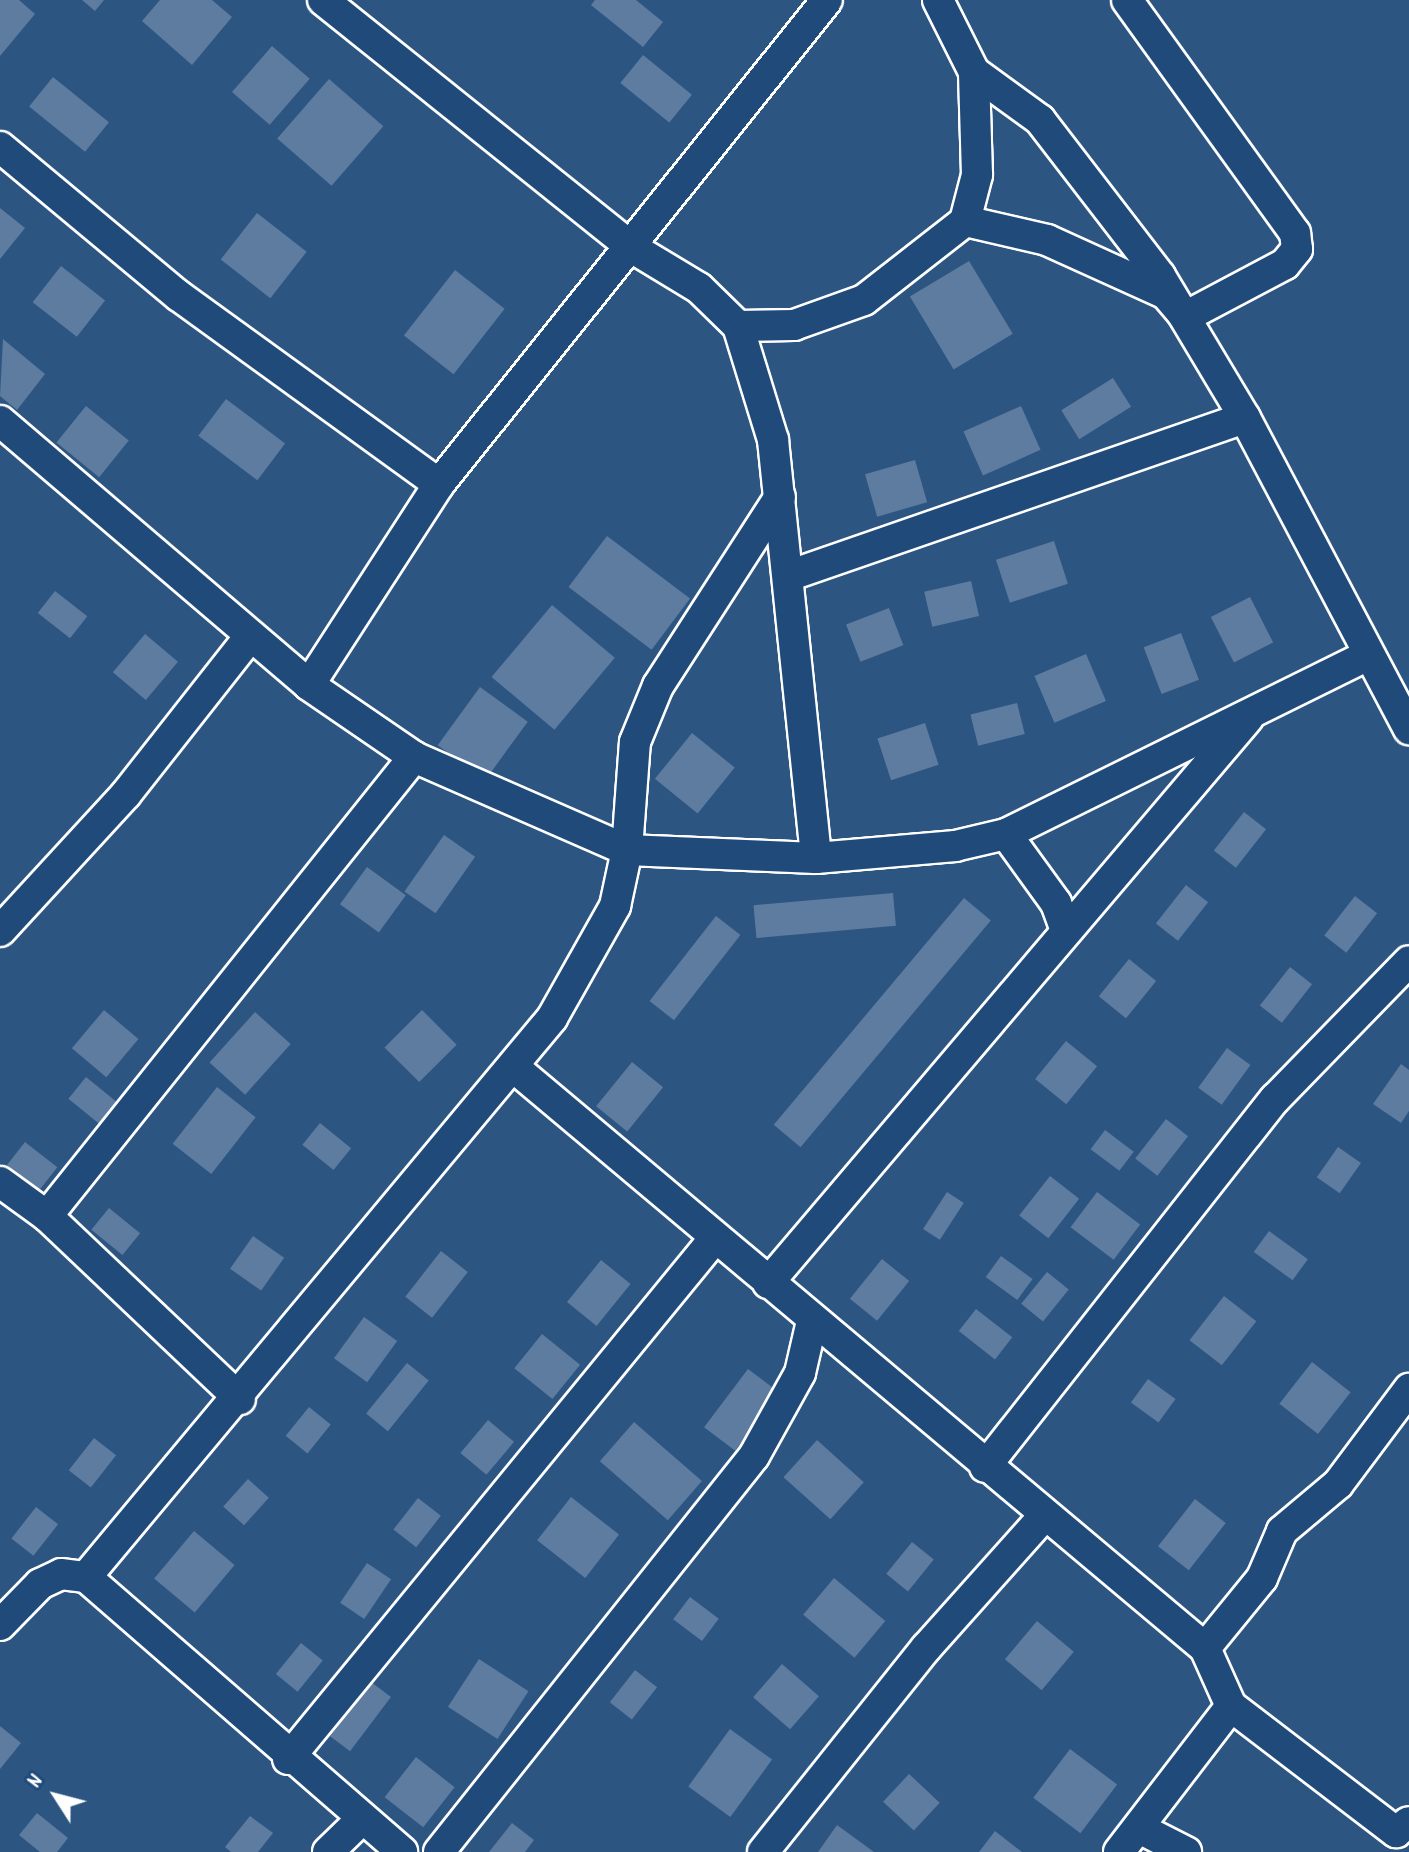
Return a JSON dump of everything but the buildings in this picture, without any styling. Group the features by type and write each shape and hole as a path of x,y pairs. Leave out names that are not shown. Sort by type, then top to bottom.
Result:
{"street":[{"path":"323,0 631,247 699,288 738,326 773,440 791,575 816,858"},
{"path":"309,685 439,484 827,0"},
{"path":"738,326 794,325 864,300 965,221 977,175 974,72 938,0"},
{"path":"1127,0 1295,233 1297,249 1285,264 1185,317"},
{"path":"974,72 1040,120 1185,317 1245,418 1409,729"},
{"path":"0,147 179,296 439,484"},
{"path":"965,221 1047,240 1166,294 1185,317"},
{"path":"791,575 1245,418"},
{"path":"0,421 248,639 414,757 627,850 816,858 955,846 1006,834 1260,704 1368,655"},
{"path":"86,1577 240,1399 516,1069 589,957 615,906 627,850 635,742 658,686 780,497"},
{"path":"0,931 126,794 248,639"},
{"path":"768,1283 1260,704"},
{"path":"47,1216 414,757"},
{"path":"1006,834 1056,903 1066,930"},
{"path":"985,1467 1275,1099 1409,961"},
{"path":"516,1069 985,1467 1205,1648 1231,1706 1397,1835"},
{"path":"0,1182 47,1216 240,1399"},
{"path":"288,1759 714,1239"},
{"path":"439,1852 754,1456 800,1373 812,1321"},
{"path":"1205,1648 1262,1578 1282,1531 1338,1484 1409,1389"},
{"path":"763,1852 936,1636 1045,1515"},
{"path":"0,1625 40,1584 61,1574 86,1577 359,1822 402,1852"},
{"path":"1119,1852 1231,1706"},
{"path":"328,1852 359,1822"},
{"path":"1139,1828 1186,1852"}]}
